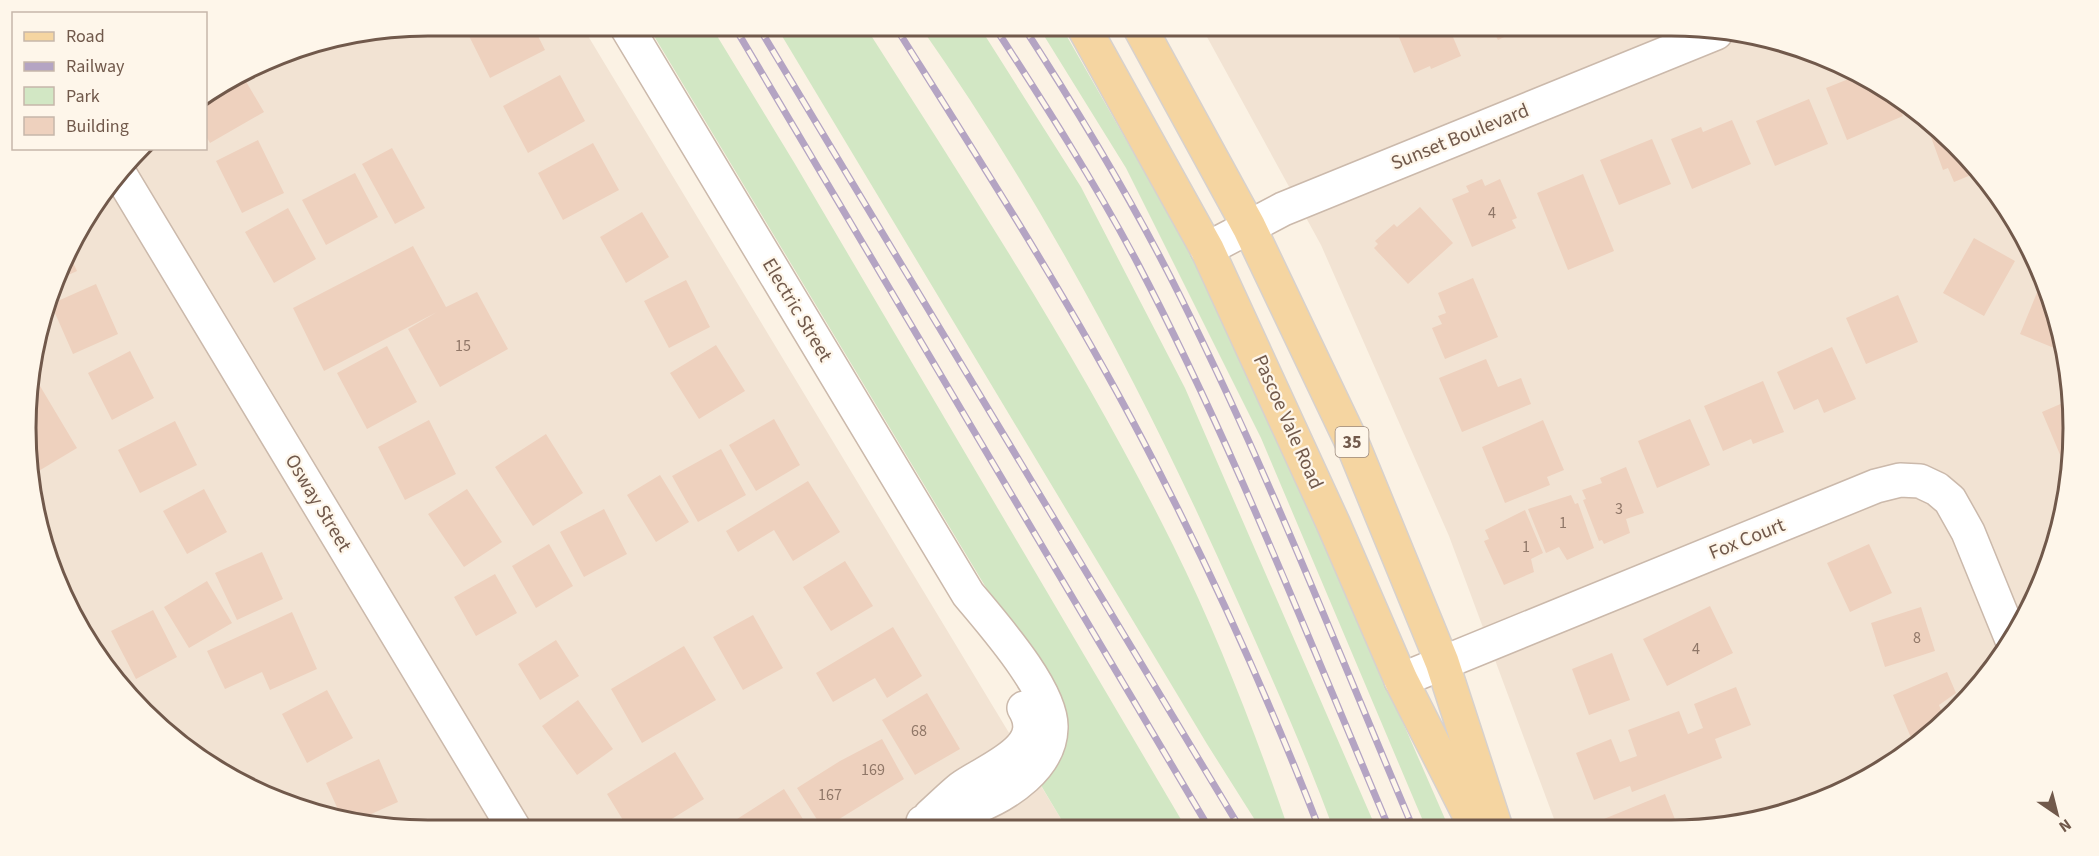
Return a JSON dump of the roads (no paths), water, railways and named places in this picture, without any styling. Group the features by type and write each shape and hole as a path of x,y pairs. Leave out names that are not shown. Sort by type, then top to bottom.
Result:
{"main road":[{"name":"Pascoe Vale Road","path":"1089,36 1207,249 1328,512 1401,680 1472,820"},
{"name":"35","path":"1144,36 1249,226 1353,445 1442,662 1493,820"}],"street":[{"name":"Electric Street","path":"632,36 968,594 993,656 1029,716 1031,725 1028,740 1020,749 962,788 924,820"},
{"name":"Sunset Boulevard","path":"1207,249 1283,208 1705,38"},
{"name":"Osway Street","path":"124,181 509,820"},
{"name":"Fox Court","path":"1401,680 1876,486 1900,480 1920,481 1937,489 1958,511 2007,629"}],"railway":[{"path":"740,36 1204,820"},
{"path":"764,36 1235,820"},
{"path":"901,36 991,178 1113,384 1190,533 1236,630 1316,820"},
{"path":"1000,36 1104,202 1172,331 1238,471 1386,820"},
{"path":"1029,36 1126,195 1214,365 1302,562 1410,820"}]}
